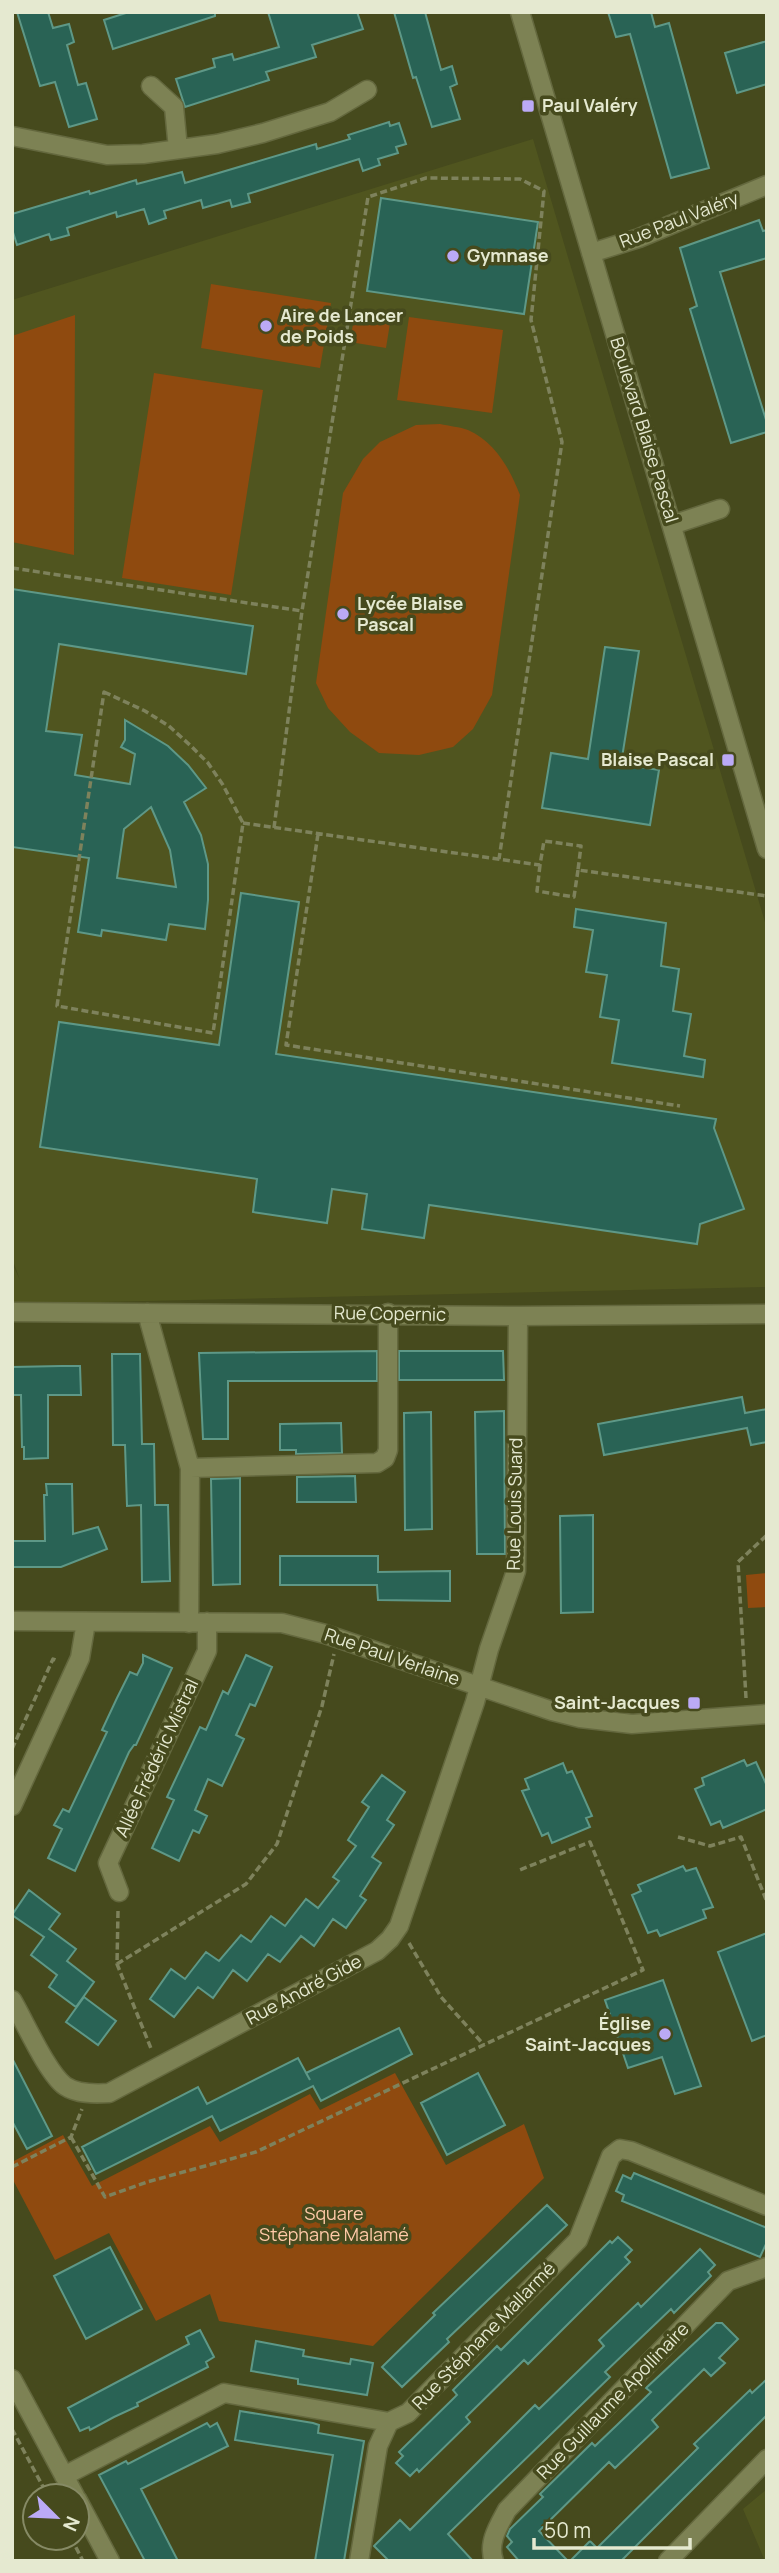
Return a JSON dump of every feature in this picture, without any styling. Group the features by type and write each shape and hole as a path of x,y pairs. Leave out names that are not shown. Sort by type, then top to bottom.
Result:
{"street":[{"name":"Boulevard Blaise Pascal","path":"520,12 765,836"},
{"path":"151,86 174,107 178,149"},
{"path":"13,132 107,155 143,154 218,144 263,133 330,112 367,90"},
{"name":"Rue Paul Valéry","path":"591,253 639,238 767,185"},
{"path":"672,525 720,509"},
{"name":"Rue Copernic","path":"12,1312 519,1316 767,1314"},
{"path":"147,1312 190,1468 189,1623"},
{"path":"190,1468 377,1464 385,1458 388,1450 388,1313"},
{"name":"Rue Louis Suard","path":"479,1687 516,1571 519,1316"},
{"name":"Rue Paul Verlaine","path":"12,1621 282,1623 552,1712 580,1718 632,1724 767,1714"},
{"path":"12,1806 80,1657 86,1622"},
{"name":"Allée Frédéric Mistral","path":"119,1892 108,1863 207,1651 207,1622"},
{"name":"Rue André Gide","path":"88,2093 108,2093 159,2067 377,1951 390,1939 399,1926 479,1687"},
{"path":"12,2000 53,2073 65,2086 88,2093"},
{"name":"Rue Stéphane Mallarmé","path":"389,2422 408,2413 578,2239 611,2156 620,2149 631,2151 767,2206"},
{"name":"Rue Guillaume Apollinaire","path":"494,2561 494,2536 508,2510 728,2281 767,2267"},
{"path":"12,2379 67,2482"},
{"path":"64,2476 224,2393 389,2422 378,2446 359,2561"},
{"path":"668,2561 767,2459"},
{"path":"91,2526 110,2561"}],"path":[{"path":"274,828 302,611 368,197 426,177 520,179 544,191 531,320 562,442 499,859"},
{"path":"12,568 302,611"},
{"path":"104,692 145,711 169,726 192,747 208,763 223,785 243,823 213,1032 57,1006 104,692"},
{"path":"243,823 540,865"},
{"path":"318,834 286,1045 680,1106"},
{"path":"544,841 581,846 578,870 574,897 537,891 544,841"},
{"path":"578,870 767,896"},
{"path":"747,1716 738,1562 767,1535"},
{"path":"117,1965 246,1884 277,1844 322,1706 337,1639"},
{"path":"12,1749 53,1659 67,1665"},
{"path":"678,1837 710,1846 741,1837 767,1902"},
{"path":"71,2137 104,2197 147,2182 256,2152 643,1970 590,1842 517,1871"},
{"path":"119,1892 117,1965 159,2067"},
{"path":"399,1926 441,1997 484,2045"},
{"path":"12,2167 71,2137 88,2093"},
{"path":"12,2429 40,2482"}],"shaded area":[{"name":"Lycée Blaise Pascal","path":"533,139 767,929 767,1287 12,1304 12,1263 20,1280 12,1258 12,300"},
{"path":"767,2489 767,2561 765,2561 743,2509"}],"green space":[{"name":"Aire de Lancer de Poids","path":"211,284 331,303 320,368 201,348"},
{"path":"355,312 391,317 386,348 350,342"},
{"path":"75,315 74,555 12,542 12,336"},
{"path":"409,317 503,330 492,413 397,400"},
{"path":"154,373 263,390 231,595 122,578"},
{"path":"440,424 468,430 494,449 520,495 492,695 473,729 453,747 419,755 379,753 350,732 328,708 316,683 343,493 363,459 380,442 416,425"},
{"path":"767,1573 767,1607 748,1608 746,1575"},
{"name":"Square Stéphane Malamé","path":"395,2073 446,2165 524,2124 544,2178 373,2346 219,2321 210,2294 156,2321 109,2233 55,2260 12,2178 12,2162 63,2135 92,2186 210,2126 220,2142 310,2094 320,2110"}],"building":[{"path":"17,12 48,12 53,28 69,24 74,42 67,45 78,85 86,83 97,119 69,127 55,82 40,86"},
{"path":"129,12 215,12 215,16 113,49 104,20"},
{"path":"268,12 357,12 363,29 312,45 316,57 266,72 269,80 185,107 176,79 215,67 213,59 232,54 234,60 279,47"},
{"path":"394,12 425,12 441,70 452,66 457,84 450,87 460,119 432,127 416,77 413,78"},
{"path":"608,12 651,12 655,27 669,23 709,168 671,178 630,34 616,37"},
{"path":"767,41 767,84 737,93 725,53"},
{"path":"389,122 390,126 399,123 406,144 396,147 398,153 378,159 380,165 363,171 359,159 248,194 250,202 232,207 230,200 203,208 201,200 164,211 166,218 149,224 144,209 117,217 116,212 67,228 69,235 51,240 49,234 17,245 12,229 12,214 89,191 90,194 136,180 137,184 182,172 185,183 316,144 317,149 350,139 348,135"},
{"name":"Gymnase","path":"381,198 538,222 524,314 367,291"},
{"path":"759,220 763,231 767,230 767,258 720,272 767,423 767,432 731,443 690,309 697,306 680,248"},
{"path":"12,589 253,626 246,674 59,644 46,731 82,735 75,775 130,784 135,754 121,747 125,740 125,720 168,746 206,788 184,802 201,835 208,864 205,929 169,924 166,940 102,930 101,936 78,932 89,858 12,847","holes":["151,807 170,850 176,887 117,878 124,829"]},
{"path":"605,647 639,651 621,764 659,770 650,825 542,808 551,753 588,759"},
{"path":"241,893 299,902 276,1054 716,1119 714,1128 744,1209 700,1224 697,1244 429,1205 424,1238 362,1229 367,1194 332,1189 327,1223 253,1212 257,1179 40,1147 59,1022 219,1045"},
{"path":"576,909 666,923 661,966 679,969 673,1011 691,1014 684,1056 705,1060 703,1077 612,1063 619,1020 600,1017 607,975 586,972 593,930 574,927"},
{"path":"377,1351 377,1381 228,1381 228,1439 203,1439 199,1353"},
{"path":"399,1351 503,1351 504,1380 399,1380"},
{"path":"112,1354 140,1354 142,1444 154,1444 155,1505 168,1505 170,1581 142,1582 141,1505 127,1506 125,1445 113,1445"},
{"path":"80,1366 81,1395 48,1395 48,1458 24,1459 21,1395 12,1395 12,1367"},
{"path":"742,1397 745,1413 767,1409 767,1442 751,1445 747,1428 604,1455 598,1424"},
{"path":"504,1411 505,1554 477,1554 475,1412"},
{"path":"431,1412 432,1529 405,1530 404,1413"},
{"path":"341,1423 342,1453 296,1454 296,1450 280,1450 280,1424"},
{"path":"355,1476 356,1502 297,1502 297,1477"},
{"path":"240,1478 240,1584 213,1585 211,1479"},
{"path":"46,1484 72,1484 73,1534 98,1527 107,1549 61,1567 13,1567 13,1541 45,1541"},
{"path":"593,1515 593,1612 561,1613 560,1516"},
{"path":"280,1556 378,1556 378,1572 450,1571 450,1601 378,1600 377,1585 280,1585"},
{"path":"143,1655 172,1668 136,1745 129,1752 75,1871 48,1858 62,1829 54,1825 63,1809 69,1812 107,1732 102,1730 117,1698 130,1672 137,1675 143,1663"},
{"path":"246,1655 272,1667 255,1706 250,1704 236,1735 244,1739 222,1786 208,1779 195,1810 207,1816 199,1833 193,1830 179,1861 152,1848 174,1800 167,1797 200,1727 206,1730 223,1691 228,1694"},
{"path":"744,1760 747,1766 756,1762 767,1786 767,1809 723,1828 720,1821 711,1825 695,1789 704,1785 702,1778"},
{"path":"563,1763 567,1773 572,1771 592,1816 586,1818 590,1827 552,1843 548,1833 542,1836 522,1791 529,1789 525,1779"},
{"path":"382,1775 405,1792 387,1820 394,1825 372,1857 381,1863 360,1896 366,1900 346,1928 333,1919 314,1946 301,1936 280,1962 268,1954 247,1981 233,1970 213,1998 198,1987 174,2017 150,1999 171,1969 185,1979 206,1952 219,1961 241,1935 251,1942 271,1916 285,1926 306,1899 318,1908 339,1881 333,1877 356,1846 348,1840 369,1807 362,1802"},
{"path":"683,1866 686,1871 696,1868 713,1907 703,1910 706,1918 660,1936 657,1930 648,1933 632,1895 641,1891 638,1885"},
{"path":"29,1890 60,1914 49,1929 76,1949 67,1961 94,1982 76,2007 49,1987 57,1975 31,1955 44,1937 12,1915"},
{"path":"767,1933 767,2035 752,2041 718,1952"},
{"name":"Église Saint-Jacques","path":"663,1980 701,2086 675,2094 662,2057 628,2068 605,2000"},
{"path":"84,1997 116,2021 98,2045 66,2022"},
{"path":"399,2028 412,2054 321,2101 313,2086 220,2131 212,2116 96,2174 82,2147 198,2087 207,2104 298,2058 306,2073"},
{"path":"12,2058 52,2136 27,2149 12,2121"},
{"path":"478,2073 505,2125 447,2155 421,2103"},
{"path":"634,2173 767,2228 767,2242 760,2257 622,2201 624,2195 616,2191 623,2175 631,2179"},
{"path":"547,2205 567,2225 447,2339 449,2342 402,2387 382,2367 435,2315 433,2313"},
{"path":"618,2237 632,2250 625,2257 630,2262 528,2364 524,2360 466,2417 470,2422 419,2472 417,2469 410,2476 396,2463 403,2456 399,2452 457,2395 453,2390 497,2346 501,2350 610,2241 612,2243"},
{"path":"110,2247 142,2309 86,2339 54,2276"},
{"path":"700,2249 715,2265 708,2272 711,2276 674,2313 671,2309 605,2372 610,2377 448,2534 473,2561 389,2561 374,2546 400,2520 410,2530 535,2405 539,2409 604,2346 599,2340 638,2303 641,2307"},
{"path":"716,2323 722,2323 738,2339 719,2358 725,2363 711,2376 704,2369 652,2420 658,2427 615,2468 609,2462 539,2531 568,2561 519,2561 507,2547 512,2542 507,2536 510,2529 543,2497 540,2494 592,2443 595,2446 651,2392 646,2388"},
{"path":"200,2330 214,2357 206,2362 208,2367 90,2430 89,2427 80,2431 68,2408 189,2344 186,2337"},
{"path":"256,2341 304,2350 303,2356 350,2364 351,2359 373,2363 367,2395 298,2384 298,2379 251,2371"},
{"path":"767,2379 767,2415 621,2561 570,2561 590,2541 597,2548 698,2448 694,2444 750,2390 752,2393"},
{"path":"240,2411 313,2423 319,2425 318,2433 364,2441 344,2561 315,2561 333,2455 235,2440"},
{"path":"207,2423 210,2427 217,2423 228,2446 141,2489 178,2561 145,2561 99,2475 126,2461 128,2464"}],"place":[{"name":"Paul Valéry","path":"528,106"},
{"name":"Gymnase","path":"453,256"},
{"name":"Aire de Lancer de Poids","path":"266,326"},
{"name":"Lycée Blaise Pascal","path":"343,614"},
{"name":"Blaise Pascal","path":"728,760"},
{"name":"Saint-Jacques","path":"694,1703"},
{"name":"Église Saint-Jacques","path":"665,2034"}]}
